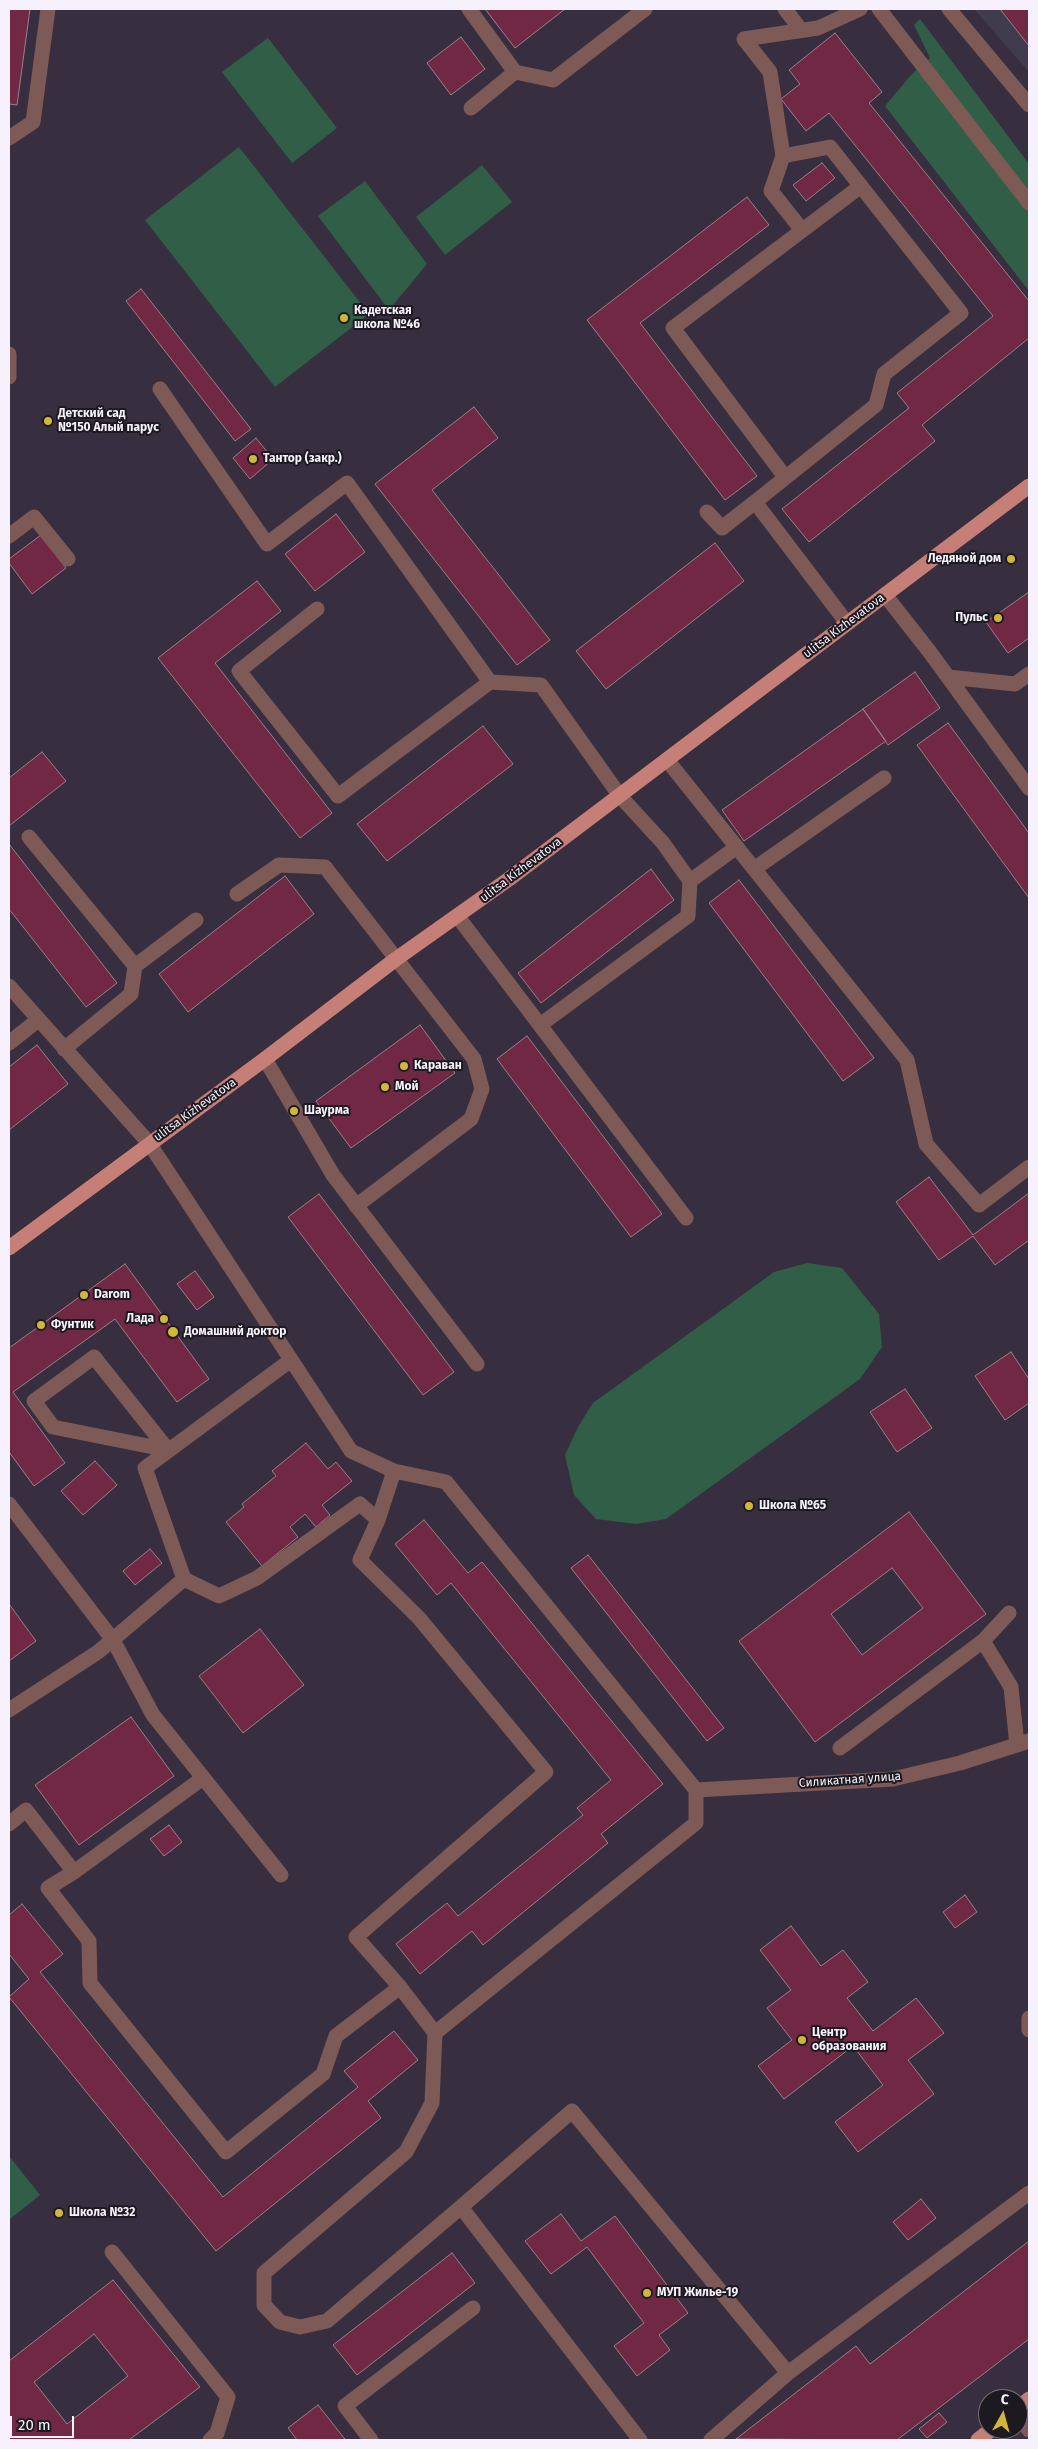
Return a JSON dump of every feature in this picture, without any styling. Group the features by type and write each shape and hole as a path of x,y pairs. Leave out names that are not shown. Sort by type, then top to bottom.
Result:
{"main road":[{"name":"ulitsa Kizhevatova","path":"9,1248 265,1059 396,959 458,917 620,796 1029,486"}],"street":[{"path":"9,138 33,122 48,9"},
{"path":"470,9 515,72 553,80 645,9"},
{"path":"784,9 801,30"},
{"path":"802,230 771,191 783,156 770,72 744,39 818,28 860,9"},
{"path":"879,9 1029,203"},
{"path":"949,9 1029,105"},
{"path":"471,108 515,72"},
{"path":"707,512 722,528 876,405 884,374 961,313 830,147 783,156"},
{"path":"785,477 673,328 861,186"},
{"path":"9,354 9,377"},
{"path":"160,389 267,544 347,483 490,682"},
{"path":"755,502 847,623"},
{"path":"9,536 34,517 68,559"},
{"path":"885,595 1029,788"},
{"path":"317,609 239,671 338,796 490,682 541,684 620,796 663,843 690,881 688,916 540,1025"},
{"path":"948,677 1015,684 1029,674"},
{"path":"667,760 907,1060 926,1144 979,1205 1029,1167"},
{"path":"754,869 884,778"},
{"path":"29,837 135,966 132,994 64,1049"},
{"path":"690,881 737,847"},
{"path":"237,894 279,865 325,867 474,1058 482,1089 471,1119 356,1206"},
{"path":"458,917 686,1218"},
{"path":"135,966 196,920"},
{"path":"9,986 149,1144 352,1451 394,1471 446,1482 696,1790 696,1823 435,2033"},
{"path":"9,1043 38,1020"},
{"path":"265,1059 333,1175 477,1364"},
{"path":"94,1357 168,1450 53,1427 34,1401 94,1357"},
{"path":"291,1360 145,1468 184,1579 219,1596 256,1578 360,1504 378,1520"},
{"path":"394,1471 378,1520 360,1560 419,1618 546,1772 356,1937 400,1987 435,2033 432,2103 406,2152 264,2273 264,2305 280,2322 300,2327 328,2320 572,2111 788,2373"},
{"path":"9,1504 112,1640 153,1715 281,1875"},
{"path":"9,1710 112,1640 184,1579"},
{"path":"840,1748 983,1640 1009,1613"},
{"path":"983,1640 1011,1687 1023,1743"},
{"name":"Силикатная улица","path":"696,1790 894,1779 960,1763 1023,1743"},
{"path":"203,1778 74,1872 48,1888 89,1941 90,1983 226,2152 323,2074 336,2036 400,1987"},
{"path":"9,1824 26,1810 74,1872"},
{"path":"1029,2018 1029,2030"},
{"path":"711,2440 788,2373 1029,2192"},
{"path":"461,2207 640,2440"},
{"path":"112,2252 228,2397 217,2433 210,2440"},
{"path":"371,2440 344,2406 473,2308"}],"shaded area":[{"path":"974,9 1029,9 1029,72"}],"green space":[{"path":"920,19 1029,164 1029,291 885,106 911,75 930,58 914,25"},
{"path":"268,38 337,128 292,163 222,72"},
{"path":"239,147 369,314 275,387 145,220"},
{"path":"482,165 512,202 445,255 416,217"},
{"path":"365,181 427,264 389,310 318,216"},
{"path":"807,1263 842,1268 879,1314 882,1347 860,1379 666,1519 636,1524 596,1519 574,1495 565,1455 578,1427 593,1403 774,1272"},
{"path":"9,2156 40,2195 9,2220"}],"building":[{"path":"9,9 30,9 17,105 9,104"},
{"path":"485,9 565,9 515,48"},
{"path":"1000,9 1029,9 1029,46"},
{"path":"835,33 882,92 869,103 1029,301 1029,338 922,425 935,441 809,542 782,509 909,408 897,393 993,316 829,113 806,131 781,99 800,84 789,70"},
{"path":"461,37 485,69 451,95 427,63"},
{"path":"822,163 835,178 806,201 793,185"},
{"path":"747,197 769,225 640,323 757,476 725,500 587,320"},
{"path":"141,289 251,429 235,441 126,301"},
{"path":"474,407 498,438 432,490 550,640 517,665 375,484"},
{"name":"Тантор (закр.)","path":"256,438 273,459 250,479 233,458"},
{"path":"336,514 365,552 315,591 285,554"},
{"path":"41,535 66,568 32,594 9,563 9,559"},
{"path":"715,543 744,581 606,689 576,651"},
{"path":"257,581 281,611 215,663 332,813 300,838 158,658"},
{"path":"1029,592 1029,638 1008,653 986,622"},
{"path":"915,672 940,708 888,745 863,709"},
{"path":"863,709 886,741 744,841 722,810"},
{"path":"948,723 1029,833 1029,898 917,745"},
{"path":"483,726 513,764 387,861 357,824"},
{"path":"42,752 66,781 9,826 9,778"},
{"path":"9,844 117,983 86,1007 9,909"},
{"path":"651,869 674,900 541,1003 518,973"},
{"path":"285,876 314,914 188,1012 159,974"},
{"path":"739,880 874,1058 843,1081 709,903"},
{"name":"Мой","path":"420,1025 455,1073 351,1148 316,1101"},
{"path":"527,1036 662,1214 631,1237 497,1059"},
{"path":"37,1045 68,1084 9,1130 9,1067"},
{"path":"929,1177 973,1235 1029,1193 1029,1240 995,1265 973,1236 939,1260 896,1202"},
{"path":"319,1194 454,1372 423,1395 288,1217"},
{"path":"125,1264 209,1379 177,1402 115,1319 13,1392 65,1463 34,1486 9,1452 9,1348"},
{"path":"195,1271 214,1297 197,1310 177,1284"},
{"path":"1011,1352 1029,1379 1029,1403 1005,1420 975,1376"},
{"path":"905,1389 932,1428 897,1452 870,1412"},
{"path":"306,1443 328,1469 336,1462 352,1481 322,1505 330,1515 316,1527 305,1514 290,1527 298,1537 262,1566 226,1522 244,1507 242,1504 276,1476 272,1471"},
{"path":"95,1461 117,1485 83,1515 61,1491"},
{"path":"909,1512 986,1614 815,1742 739,1641","holes":["892,1568 923,1608 862,1655 831,1614"]},
{"path":"424,1520 468,1573 482,1562 663,1784 601,1834 608,1843 483,1945 472,1931 420,1974 396,1944 447,1903 458,1916 583,1815 577,1808 611,1780 451,1583 437,1595 395,1544"},
{"path":"150,1549 162,1563 135,1585 123,1571"},
{"path":"588,1555 724,1728 707,1741 571,1568"},
{"path":"9,1604 36,1641 9,1661"},
{"path":"260,1629 304,1685 243,1733 199,1676"},
{"path":"131,1717 174,1776 79,1845 35,1785"},
{"path":"169,1825 182,1842 164,1856 150,1839"},
{"path":"965,1895 977,1912 955,1928 943,1912"},
{"path":"22,1904 63,1954 40,1972 223,2197 358,2087 344,2071 394,2031 418,2060 368,2101 381,2118 216,2251 9,1997 29,1979 9,1954 9,1915"},
{"path":"791,1926 821,1966 843,1950 868,1982 847,1998 873,2031 916,1998 944,2033 908,2060 934,2094 858,2152 835,2122 883,2085 853,2046 784,2099 758,2066 792,2040 767,2008 791,1990 760,1950"},
{"path":"921,2199 936,2218 908,2240 893,2222"},
{"name":"МУП Жилье-19","path":"561,2214 581,2241 615,2216 688,2313 659,2335 670,2350 637,2376 614,2346 644,2323 587,2247 551,2274 525,2241"},
{"path":"1029,2241 1029,2339 897,2440 736,2439 856,2346 870,2364"},
{"path":"452,2253 475,2283 357,2375 333,2345"},
{"path":"113,2280 200,2387 129,2440 9,2440 9,2361","holes":["94,2334 128,2376 67,2424 34,2382"]},
{"path":"318,2405 346,2440 297,2440 288,2428"},
{"path":"939,2413 947,2422 927,2438 919,2429"}],"place":[{"name":"Кадетская школа №46","path":"344,318"},
{"name":"Детский сад №150 Алый парус","path":"48,421"},
{"name":"Тантор (закр.)","path":"253,459"},
{"name":"Ледяной дом","path":"1011,559"},
{"name":"Пульс","path":"998,618"},
{"name":"Караван","path":"404,1066"},
{"name":"Мой","path":"385,1087"},
{"name":"Шаурма","path":"294,1111"},
{"name":"Darom","path":"84,1295"},
{"name":"Лада","path":"164,1319"},
{"name":"Фунтик","path":"41,1325"},
{"name":"Домашний доктор","path":"173,1332"},
{"name":"Школа №65","path":"749,1506"},
{"name":"Центр образования","path":"802,2040"},
{"name":"Школа №32","path":"59,2213"},
{"name":"МУП Жилье-19","path":"647,2293"}]}
